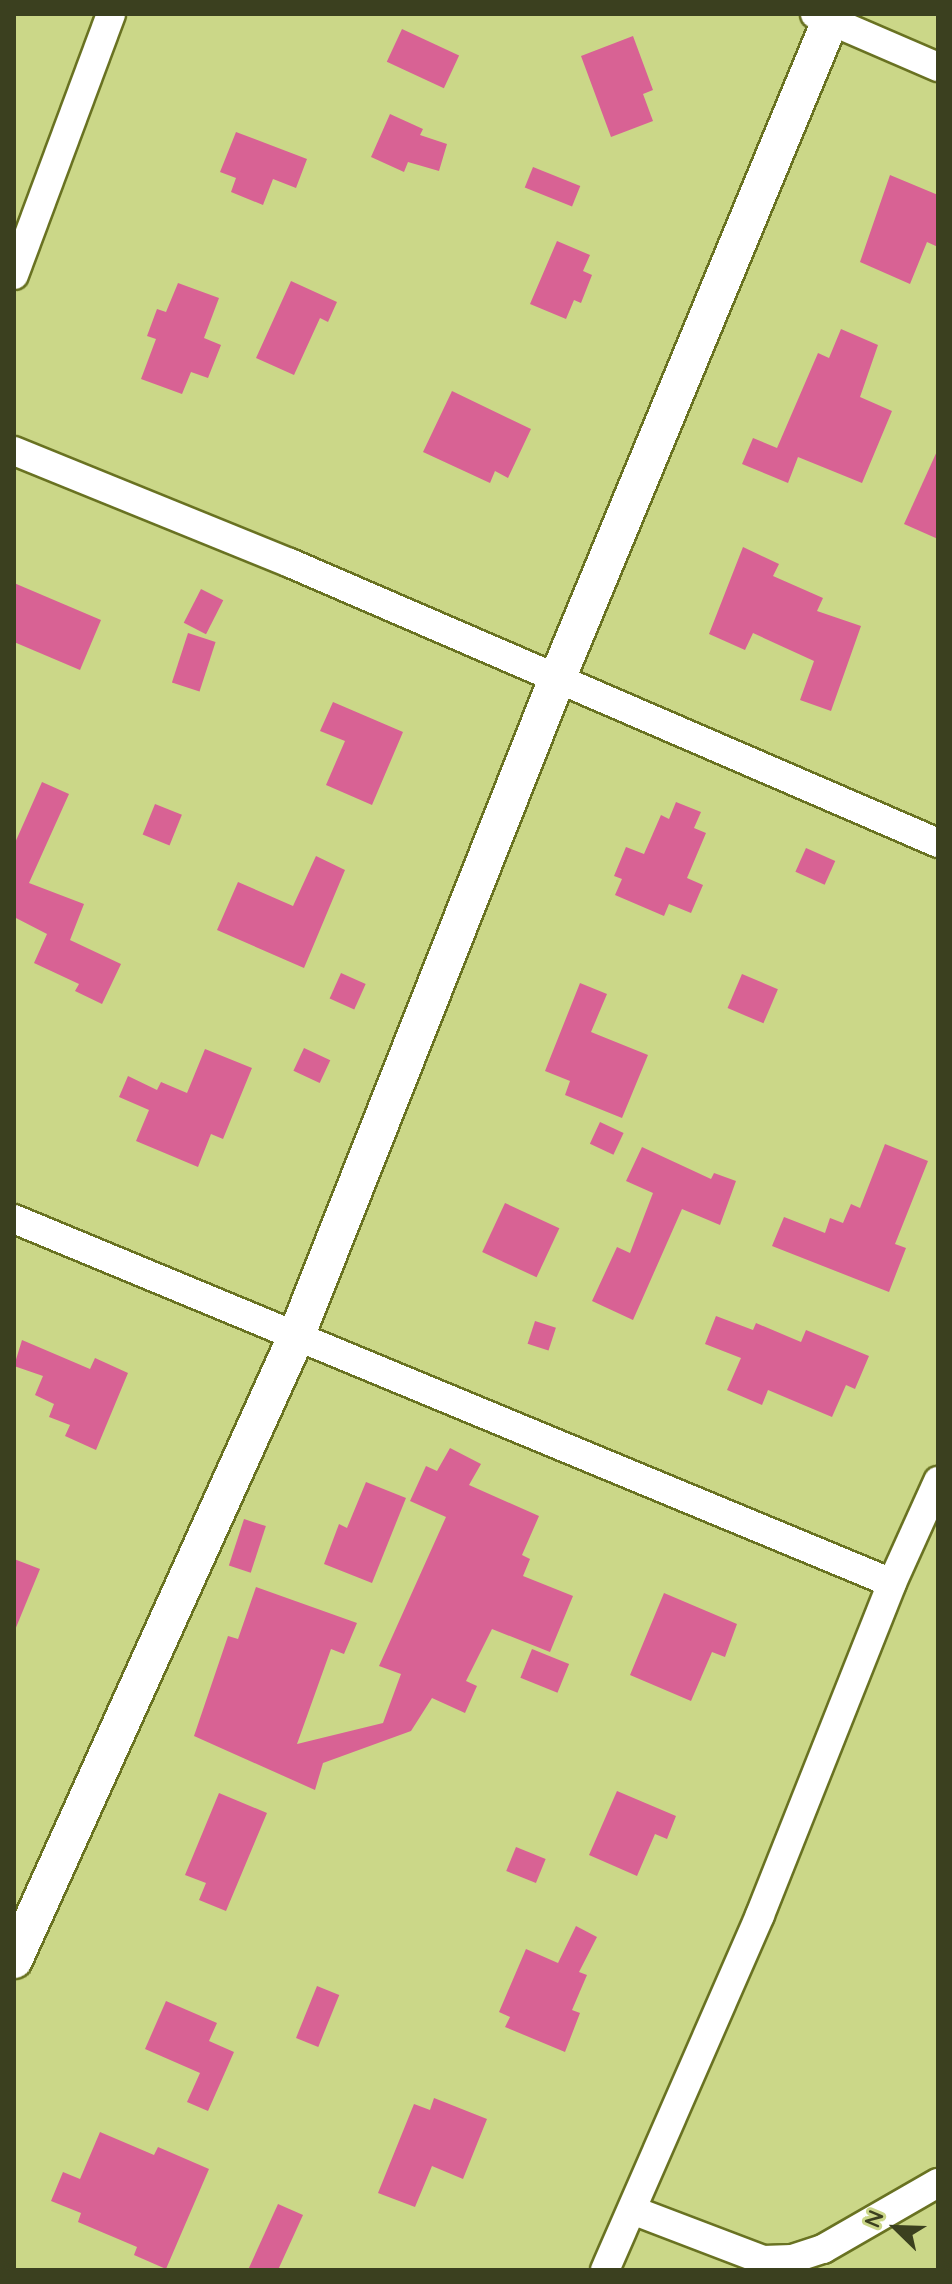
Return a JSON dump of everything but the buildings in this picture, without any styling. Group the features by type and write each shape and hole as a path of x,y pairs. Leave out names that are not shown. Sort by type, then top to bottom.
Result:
{"street":[{"path":"14,275 111,14"},
{"path":"14,1960 295,1339 557,679 826,16 938,67"},
{"path":"14,451 938,843"},
{"path":"14,1219 295,1339 892,1583"},
{"path":"605,2270 760,1915 892,1583 938,1481"},
{"path":"632,2210 763,2260 792,2259 823,2249 938,2183"}]}
